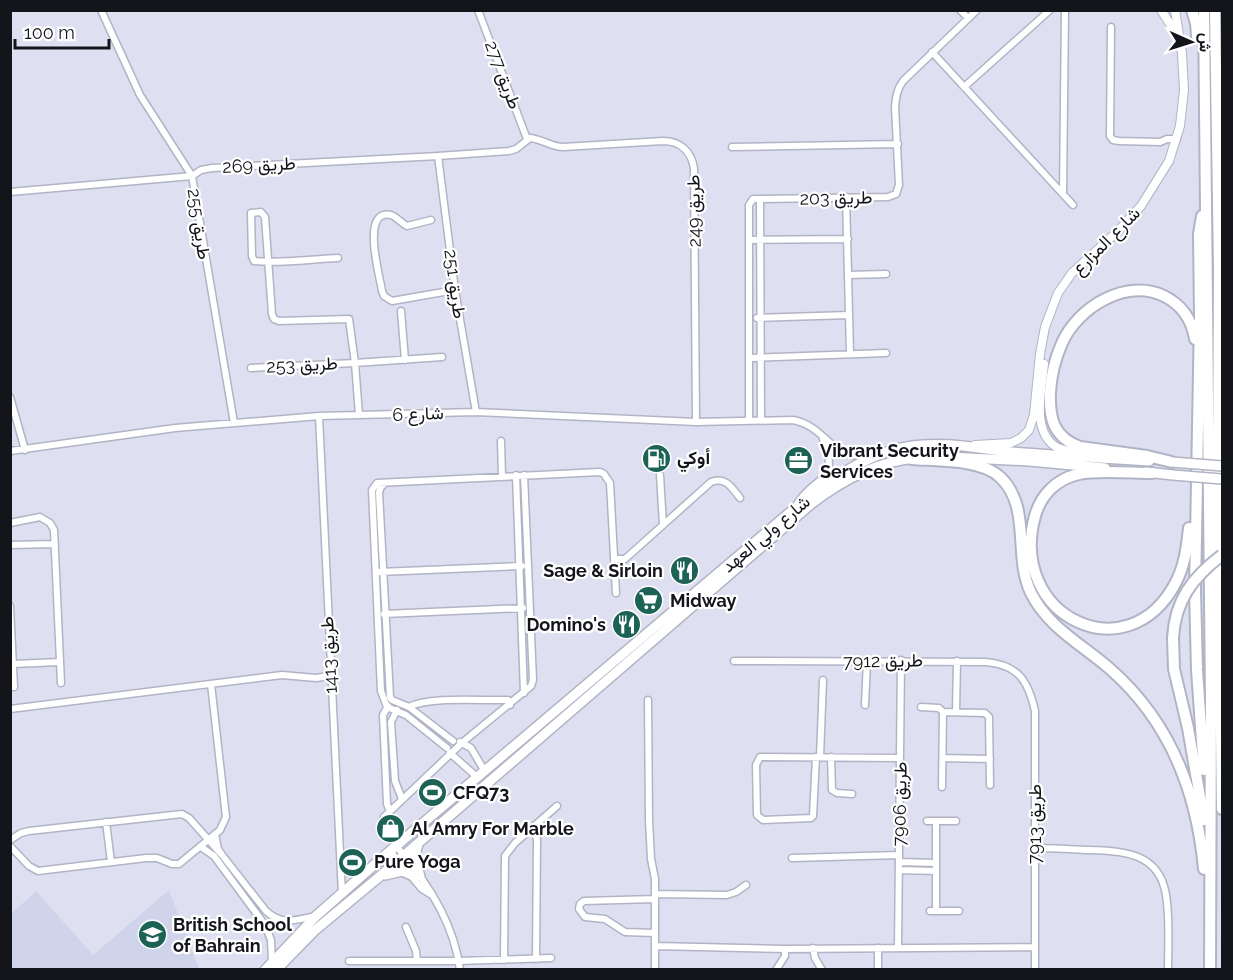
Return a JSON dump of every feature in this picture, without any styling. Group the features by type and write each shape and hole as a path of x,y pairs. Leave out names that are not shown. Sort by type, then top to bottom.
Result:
{"highway":[{"path":"1192,10 1196,22 1200,87 1204,102"},
{"path":"1204,10 1211,699 1210,969"},
{"path":"1215,10 1222,809"},
{"path":"1222,10 1222,160"},
{"path":"1206,189 1199,234 1195,539 1197,658 1210,842"},
{"path":"1172,462 1071,444 1059,433 1051,420 1054,366 1062,341 1090,308 1115,295 1143,291 1166,297 1183,309 1193,329 1199,362"},
{"path":"1152,473 1079,474 1049,489 1039,503 1033,526 1032,565 1039,586 1050,602 1066,616 1084,625 1105,628 1125,626 1142,619 1157,608 1176,582 1187,550 1198,421"},
{"path":"912,459 973,465 998,475 1010,488 1018,507 1023,573 1043,612 1061,631 1110,669 1135,694 1160,726 1193,800 1201,840 1209,932"},
{"path":"1210,863 1195,766 1174,669 1173,638 1175,618 1181,600 1199,576 1222,555"}],"main road":[{"name":"شارع ولي العهد","path":"271,967 316,916 481,774 825,484 868,460 911,446 960,446 1222,466"},
{"name":"شارع ولي العهد","path":"271,967 380,877 811,504 846,480 897,460 959,457 1029,461 1222,479"},
{"path":"443,821 482,779 481,774"},
{"path":"380,877 396,871 416,875 414,860 418,844"}],"street":[{"name":"طريق 255","path":"101,10 140,94 192,176 234,423"},
{"name":"طريق 277","path":"478,10 527,139"},
{"path":"960,10 968,18"},
{"name":"طريق 203","path":"760,199 888,197 896,194 899,185 895,107 899,87 976,10"},
{"path":"964,87 1050,10"},
{"path":"1063,194 1065,10"},
{"name":"شارع المزارع","path":"1161,10 1180,42"},
{"name":"شارع المزارع","path":"960,446 1011,443 1021,438 1029,430 1034,415 1040,354 1050,310 1063,285 1077,268 1141,207 1163,173 1176,143 1184,96 1184,65 1175,10"},
{"path":"1111,27 1110,136 1116,141 1176,143"},
{"path":"932,52 1073,205"},
{"name":"طريق 249","path":"527,139 534,138 551,146 563,147 669,141 684,148 691,157 694,168 696,422"},
{"path":"438,156 512,150 527,139"},
{"path":"732,147 898,144"},
{"name":"طريق 269","path":"10,192 192,176 201,170 212,168 438,156"},
{"name":"طريق 251","path":"438,156 455,290 476,412"},
{"path":"846,198 850,353"},
{"path":"749,421 749,202 760,199 761,421"},
{"name":"طريق 253","path":"251,368 355,363 349,319 279,321 274,319 266,217 261,212 253,212 249,216 252,258 256,262 269,261"},
{"path":"431,220 407,226 395,217 386,215 375,222 373,235 382,291 384,296 392,301 455,290"},
{"path":"749,240 848,239"},
{"path":"269,261 338,258"},
{"path":"848,275 886,274"},
{"path":"401,311 405,360"},
{"path":"750,318 849,315"},
{"name":"شارع المزارع","path":"1044,336 1045,353 1040,418 1042,429 1056,447 1094,458"},
{"path":"750,358 886,353"},
{"path":"359,416 355,363 442,357"},
{"path":"10,397 25,450"},
{"name":"شارع 6","path":"10,452 175,428 319,416 476,412 696,422 785,419 804,422 845,455 862,457 891,451"},
{"name":"طريق 1413","path":"319,416 342,894"},
{"path":"793,510 801,497 828,472 829,452 822,435"},
{"path":"501,441 502,476"},
{"path":"481,774 471,748 464,742 453,741 409,707 392,700 388,688 376,572 372,490 378,483 596,471 604,474 610,483 615,593"},
{"path":"516,475 524,694"},
{"path":"384,817 449,751 464,742 531,686 533,680 524,475"},
{"path":"660,475 663,525"},
{"path":"614,559 624,559 711,482 716,480 729,483 740,498"},
{"path":"385,483 379,492 383,572 381,691 387,707 405,716 481,774"},
{"path":"10,523 36,517 44,518 52,526 55,544 61,683"},
{"path":"10,545 55,544"},
{"path":"376,572 528,565"},
{"path":"10,606 14,687"},
{"path":"381,614 530,608"},
{"name":"طريق 7912","path":"734,661 901,660 1003,663 1016,671 1025,681"},
{"name":"طريق 7906","path":"898,948 901,660"},
{"path":"866,705 867,661"},
{"path":"956,712 957,661"},
{"path":"13,664 60,662"},
{"path":"10,709 282,675 316,678 330,676"},
{"path":"823,680 818,757 813,816 811,818 762,820 759,818 757,815 756,765 760,757 818,757 831,757 900,758"},
{"name":"طريق 7913","path":"1025,681 1032,696 1035,711 1035,969"},
{"path":"10,846 13,852 38,871 151,858 174,865 183,862 224,826 226,817 211,684"},
{"path":"390,811 387,804 383,714 392,700"},
{"path":"409,707 426,701 508,700 510,705"},
{"path":"648,700 649,820 655,897 655,969"},
{"path":"400,704 391,722 395,781 402,799"},
{"path":"921,707 938,708 943,712 985,713 989,717 990,784"},
{"path":"942,787 943,712"},
{"path":"449,751 453,741"},
{"path":"831,757 832,790 837,793 852,794"},
{"path":"942,758 990,759"},
{"path":"504,960 506,856 512,846 557,806"},
{"path":"10,840 25,832 182,814 189,818 222,855"},
{"path":"927,821 956,821"},
{"path":"936,821 933,911 959,912"},
{"path":"106,822 111,862"},
{"path":"534,826 537,844 536,959"},
{"path":"215,834 218,849 222,855 273,918 291,922 316,916"},
{"path":"201,847 214,856 259,916 269,934 271,967"},
{"path":"1035,848 1124,851 1143,859 1152,866 1166,893 1168,969"},
{"path":"393,849 416,875 424,891 430,894 446,921 460,969"},
{"path":"792,858 899,859 936,863"},
{"path":"899,870 936,871"},
{"path":"655,933 622,931 605,919 585,917 579,909 581,902 727,895 746,885"},
{"path":"259,916 266,911"},
{"path":"406,927 416,951 417,961"},
{"path":"655,945 785,949 1035,947"},
{"path":"813,948 814,958 822,969"},
{"path":"878,948 878,969"},
{"path":"776,969 785,956 785,949"},
{"path":"349,961 551,958"}],"shaded area":[{"name":"British School of Bahrain","path":"169,890 199,969 11,969 11,914 36,891 93,955"}],"place":[{"name":"أوكي","path":"656,458"},
{"name":"Vibrant Security Services","path":"799,461"},
{"name":"Sage & Sirloin","path":"684,571"},
{"name":"Midway","path":"649,601"},
{"name":"Domino's","path":"627,625"},
{"name":"CFQ73","path":"432,793"},
{"name":"Al Amry For Marble","path":"390,829"},
{"name":"Pure Yoga","path":"353,862"},
{"name":"British School of Bahrain","path":"152,935"}]}
